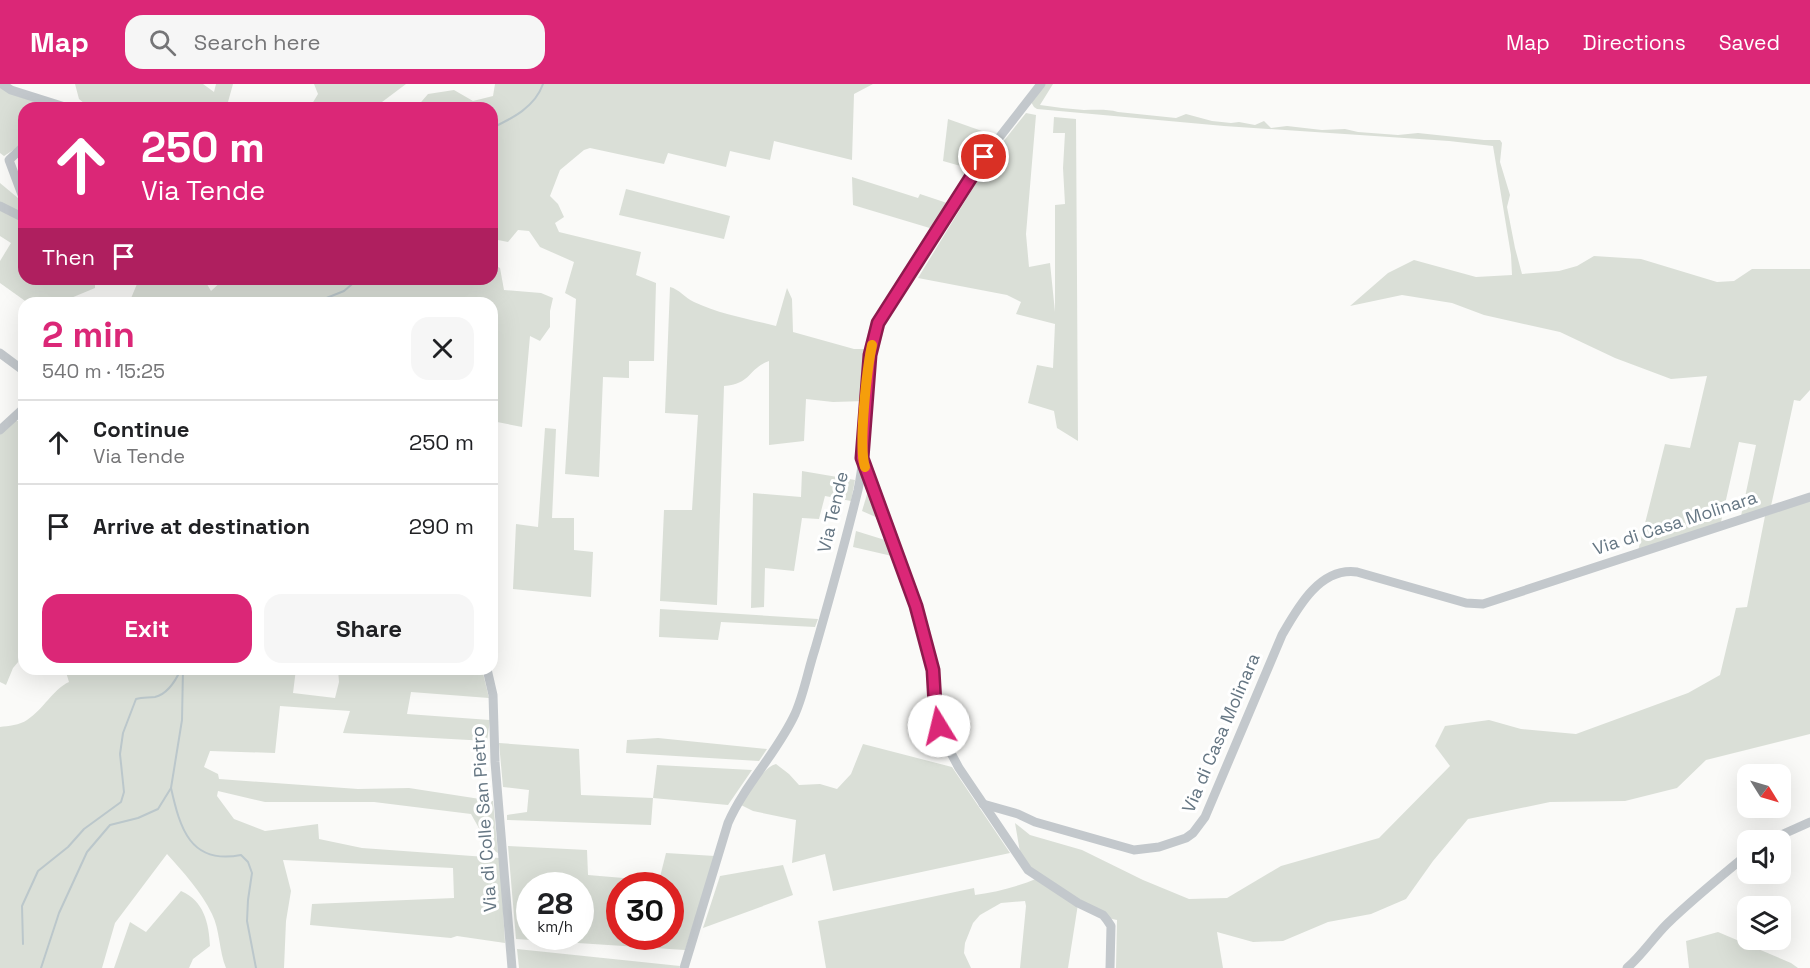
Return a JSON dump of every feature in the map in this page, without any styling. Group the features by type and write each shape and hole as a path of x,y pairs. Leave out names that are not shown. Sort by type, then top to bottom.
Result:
{"street":[{"path":"2,84 11,90 49,102"},
{"name":"Via Tende","path":"684,968 728,823 741,797 782,737 796,712 858,490 870,355 878,323 984,157 1041,84"},
{"path":"18,152 9,160 18,184"},
{"path":"0,206 18,215"},
{"path":"0,353 18,366"},
{"path":"0,430 18,414"},
{"path":"862,458 916,606 933,670 939,726 950,752 1028,870 1078,903 1103,915 1107,920 1111,926 1110,968"},
{"name":"Via di Casa Molinara","path":"983,804 1018,814 1035,822 1134,850 1174,843 1193,833 1205,817 1282,635 1292,618 1306,598 1335,573 1358,572 1466,603 1484,604 1810,497"},
{"name":"Via di Colle San Pietro","path":"488,675 493,695 495,762 512,968"},
{"path":"1791,831 1810,822"},
{"path":"1627,968 1637,960 1665,926 1737,863"}],"shaded area":[{"path":"75,84 203,84 214,92 216,84 233,84 228,102 83,102 79,99"},
{"path":"314,84 406,84 382,102 313,102 318,94"},
{"path":"495,84 873,84 854,94 852,160 774,141 770,160 730,151 726,167 668,153 664,164 590,148 584,150 560,170 550,196 558,204 564,217 555,223 559,232 641,252 636,275 656,283 654,361 629,361 629,378 603,377 599,477 565,474 576,299 565,293 574,262 540,247 529,231 518,230 508,242 498,240 498,102 421,102 428,94 454,90 473,101 493,96"},
{"path":"1045,84 1053,84 1040,105 1062,108 1106,110 1176,118 1186,114 1212,121 1255,125 1264,121 1271,128 1287,126 1322,130 1345,129 1398,135 1418,133 1500,140 1502,143 1500,162 1510,195 1507,207 1522,274 1559,271 1577,266 1594,256 1641,259 1717,282 1734,281 1752,269 1810,269 1810,390 1800,401 1794,400 1771,506 1741,516 1756,445 1739,442 1721,522 1638,551 1665,444 1690,448 1707,376 1671,379 1615,358 1560,332 1484,315 1452,303 1402,295 1350,306 1388,273 1414,260 1476,277 1512,275 1511,255 1493,146 1224,126 1037,109 1031,102"},
{"path":"0,86 41,102 18,102 18,147 4,156 0,153"},
{"path":"1026,113 1036,115 1026,234 1029,267 1050,263 1055,312 1055,205 1065,204 1063,168 1065,133 1053,133 1054,117 1076,119 1078,441 1057,428 1054,411 1028,403 1037,365 1053,368 1055,324 1016,314 1021,302 1007,295 918,278 995,152"},
{"path":"948,119 996,136 971,169 943,161"},
{"path":"852,177 918,198 920,194 950,204 933,229 853,205"},
{"path":"0,183 18,198 18,213 0,203"},
{"path":"626,189 730,216 724,239 619,215"},
{"path":"0,209 18,219 18,285 95,285 95,288 73,297 20,297 0,283 0,261 11,243 0,236"},
{"path":"498,267 504,290 541,293 553,298 550,327 540,341 530,336 522,427 498,422 498,297 132,297 137,285 208,285 211,291 218,285 498,285"},
{"path":"670,287 704,306 776,326 787,288 792,299 793,332 854,349 866,349 866,401 833,402 806,399 804,441 769,445 769,361 740,382 724,386 717,605 660,601 664,510 692,510 698,415 665,413"},
{"path":"11,420 18,421 18,662 6,685 0,682 0,430"},
{"path":"545,428 556,429 552,518 574,518 574,550 593,552 591,597 513,589 516,524 538,527"},
{"path":"802,471 855,480 851,501 825,496 819,519 802,518 794,571 765,568 764,607 751,608 753,493 801,497"},
{"path":"868,491 878,518 862,511"},
{"path":"1810,500 1810,734 1706,760 1677,788 1625,801 1550,802 1468,819 1433,861 1406,899 1371,914 1328,922 1283,941 1253,942 1217,932 1223,968 1116,968 1117,920 1078,904 1068,968 1020,968 1025,901 1001,903 980,915 973,923 965,943 964,953 971,968 826,968 818,921 974,888 975,895 991,892 1015,887 1038,878 1021,858 1015,823 1030,835 1082,850 1143,880 1189,899 1227,898 1281,866 1379,838 1450,766 1435,746 1445,726 1489,720 1521,729 1576,734 1688,693 1720,675 1736,608 1747,607 1765,516"},
{"path":"856,531 885,540 892,556 853,547"},
{"path":"660,609 818,619 815,627 721,622 718,640 659,637"},
{"path":"67,675 295,675 293,693 335,698 338,675 483,675 489,698 411,692 407,714 490,720 487,741 343,733 350,711 280,706 275,753 210,751 204,767 218,774 219,779 358,789 409,788 493,801 498,853 490,848 471,814 374,802 265,802 218,791 217,796 234,819 265,831 318,824 319,839 362,848 500,858 505,943 457,936 451,938 310,925 312,904 454,898 453,868 283,860 291,891 286,921 284,968 226,968 217,927 208,906 167,854 115,923 102,968 0,968 0,727 27,720 63,685 69,682"},
{"path":"658,738 767,749 759,761 626,753 627,740"},
{"path":"499,743 579,749 581,795 653,798 651,825 507,820 507,815 527,812 529,790 503,787"},
{"path":"863,744 952,767 1010,853 833,891 825,854 792,863 796,820 753,811 741,805 761,775 776,764 799,785 820,784 837,789 851,774"},
{"path":"657,765 752,770 728,805 653,798"},
{"path":"508,846 587,850 588,872 516,872 516,939"},
{"path":"666,853 715,856 685,950 684,872 661,872"},
{"path":"783,865 793,895 703,928 720,876"},
{"path":"594,876 606,877 606,945 594,944"},
{"path":"181,891 195,901 204,914 210,946 193,959 189,968 114,968 130,922 146,932"},
{"path":"1718,932 1737,940 1737,950 1760,950 1798,968 1689,968 1686,941"},
{"path":"517,950 680,966 679,968 519,968"}],"waterway":[{"path":"498,125 529,105 543,84"},
{"path":"329,297 344,291 351,285"},
{"path":"23,944 22,906 38,871 68,847 84,829 121,802 124,792 120,754 123,733 136,699 155,697 164,693 178,675"},
{"path":"41,968 59,913 87,852 110,825 138,818 158,809 171,788 182,720 183,675"},
{"path":"171,788 184,829 199,849 224,857 241,855 248,862 252,873 247,921 256,968"}],"slow traffic":[{"path":"865,467 862,458 863,433 872,345"}],"route":[{"path":"939,726 933,670 916,606 862,458 863,433 870,355 878,323 984,157"}]}
